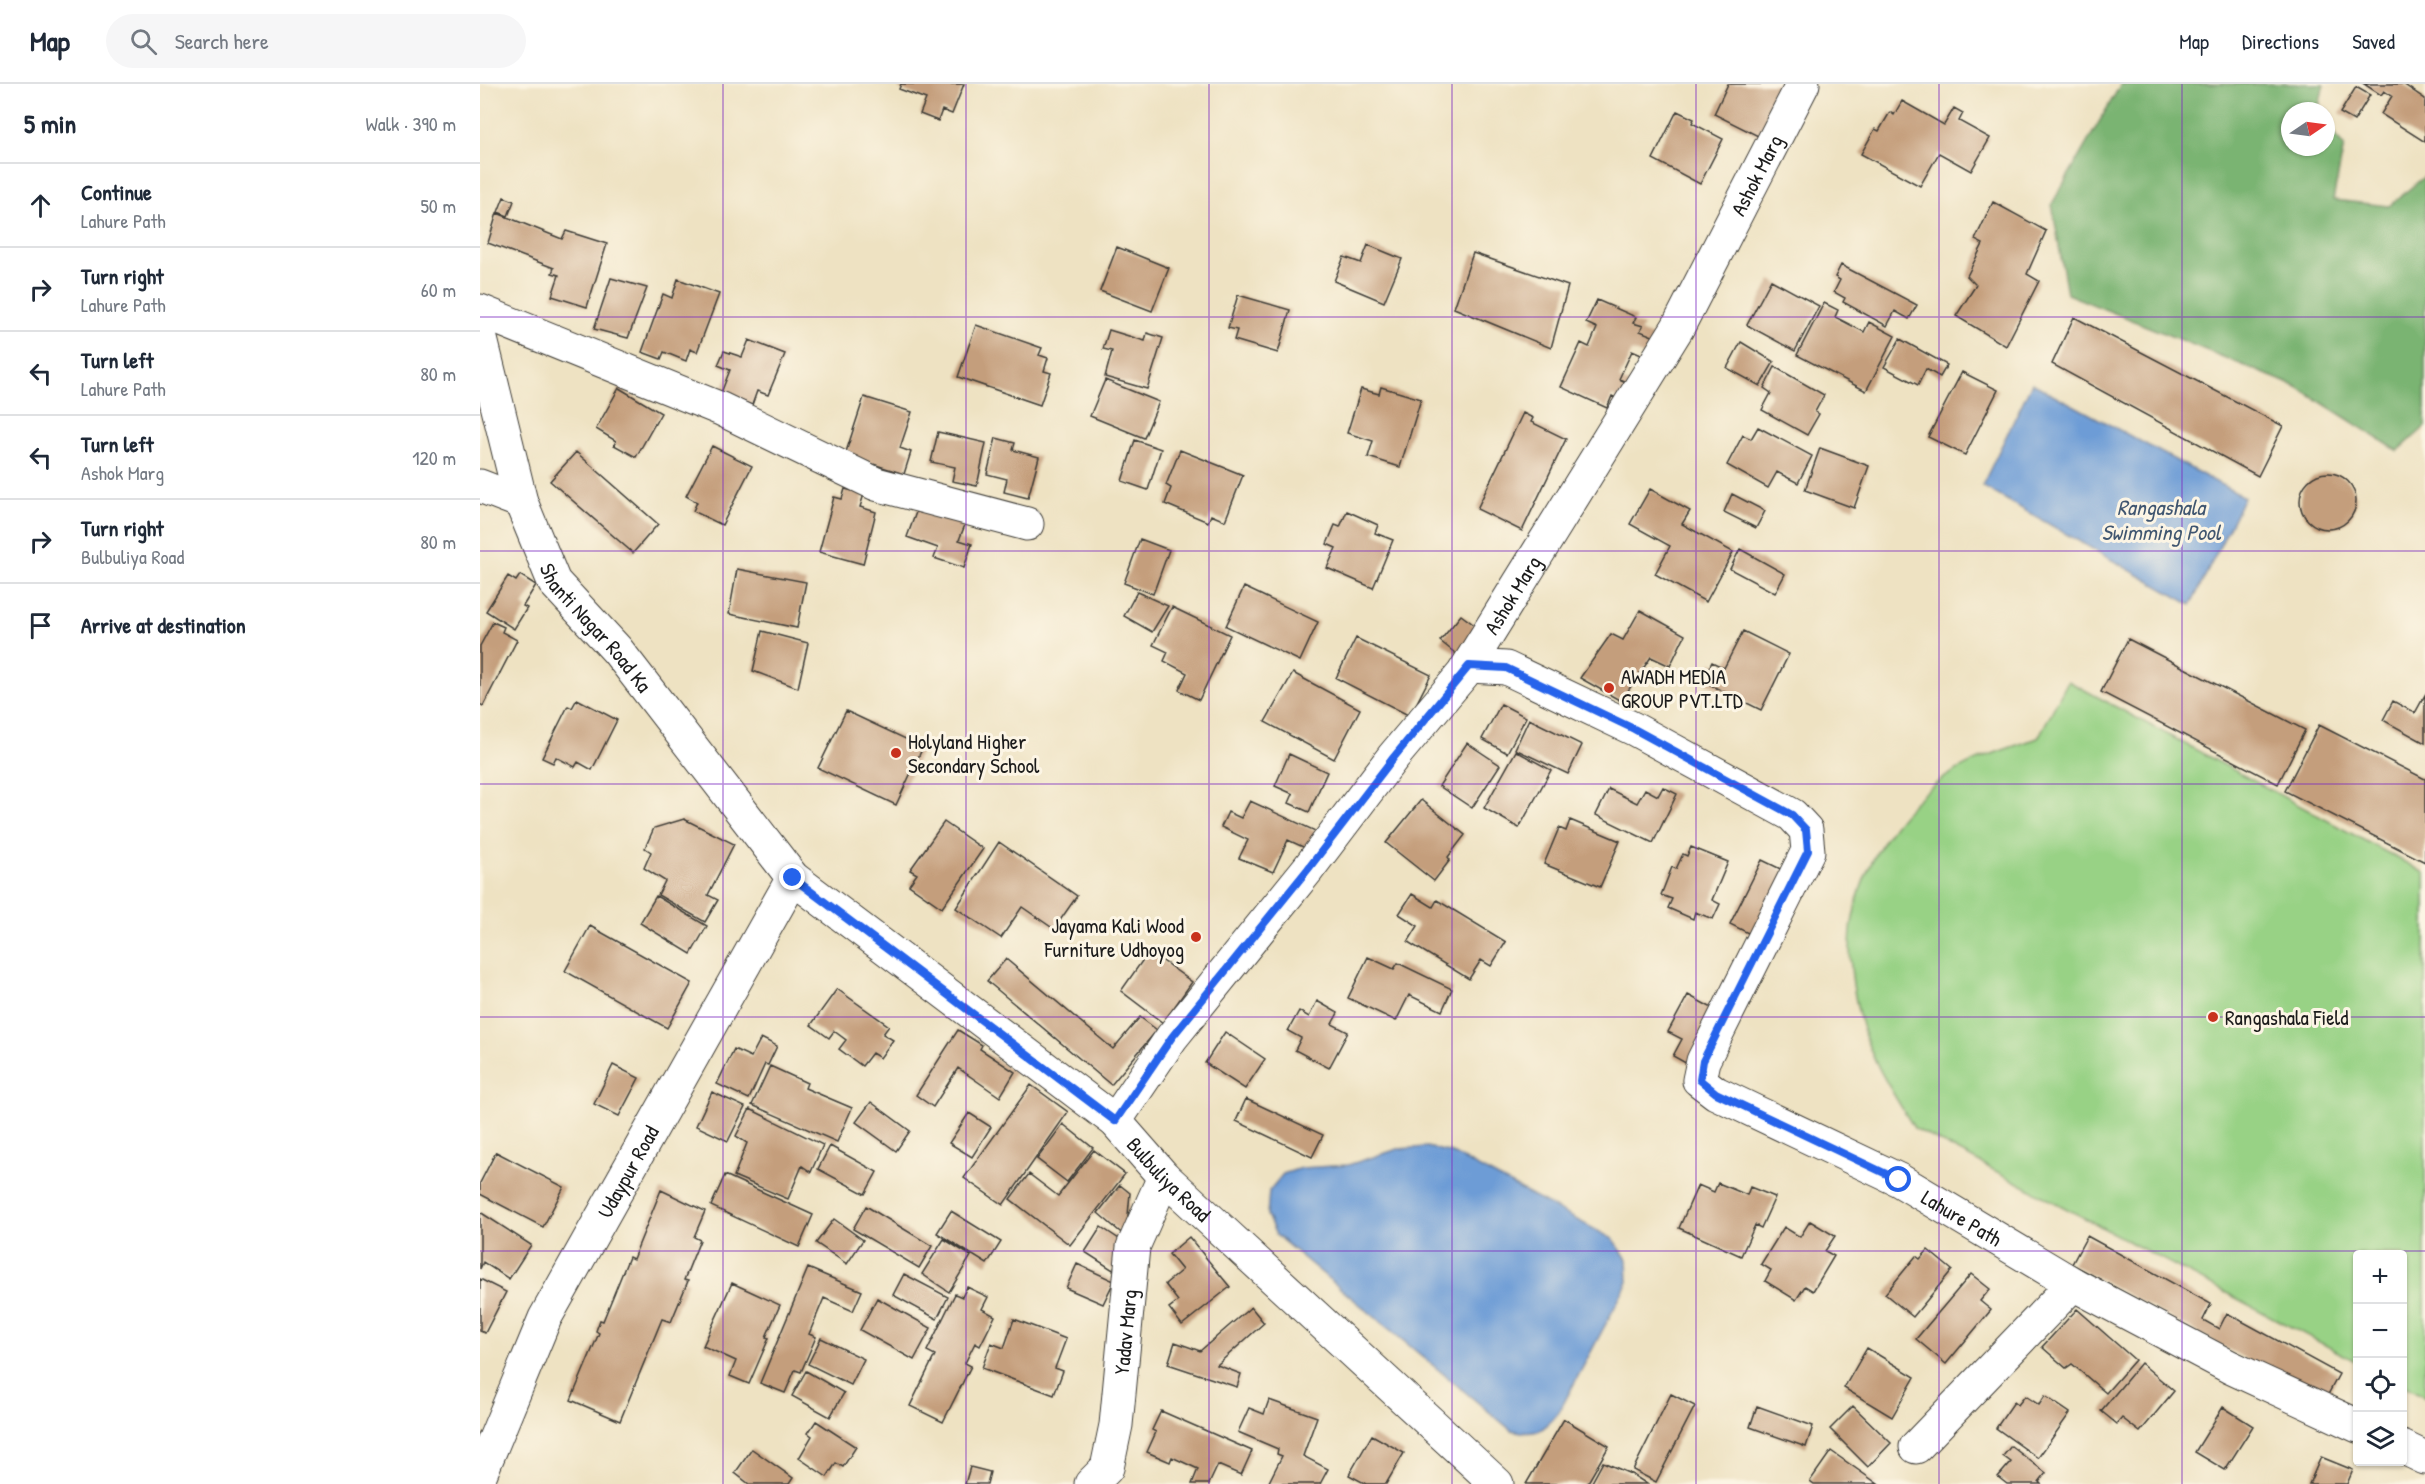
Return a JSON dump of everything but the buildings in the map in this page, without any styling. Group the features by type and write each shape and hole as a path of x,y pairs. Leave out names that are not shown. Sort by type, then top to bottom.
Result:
{"street":[{"name":"Ashok Marg","path":"1115,1121 1172,1037 1469,666 1678,327 1803,84"},
{"path":"480,311 721,409 876,484 1027,524"},
{"name":"Shanti Nagar Road Ka","path":"480,335 521,502 554,582 616,650 793,878"},
{"path":"480,486 521,502"},
{"name":"Lahure Path","path":"1469,666 1506,668 1634,729 1792,815 1806,830 1808,851 1703,1061 1700,1080 1716,1093 1899,1180 2073,1284 2230,1367 2353,1424"},
{"name":"Bulbuliya Road","path":"793,878 1115,1121 1164,1177 1497,1484"},
{"name":"Udaypur Road","path":"480,1475 545,1318 793,878"},
{"name":"Yadav Marg","path":"1091,1484 1107,1468 1116,1425 1133,1247 1164,1177"},
{"path":"1916,1447 2073,1284"},
{"path":"2407,1449 2425,1458"}],"green space":[{"path":"2121,84 2324,84 2320,102 2281,102 2281,156 2335,156 2335,136 2344,146 2333,200 2389,206 2425,176 2425,427 2398,451 2297,387 2067,294 2052,204"},
{"path":"2068,681 2425,873 2425,1397 2407,1387 2407,1250 2353,1250 2353,1360 1914,1128 1892,1091 1866,1040 1853,986 1850,958 1851,931 1864,879 1894,826 1922,795 1938,782 1949,774 1999,751 2038,738"}],"water":[{"name":"Rangashala Swimming Pool","path":"2032,383 2244,497 2191,605 1982,486"},
{"path":"1427,1147 1452,1153 1613,1239 1627,1259 1628,1282 1559,1412 1538,1431 1527,1433 1511,1430 1276,1235 1267,1215 1269,1191 1283,1174 1301,1168 1348,1165 1398,1149"}],"place":[{"name":"AWADH MEDIA GROUP PVT.LTD","path":"1609,688"},
{"name":"Holyland Higher Secondary School","path":"896,753"},
{"name":"Jayama Kali Wood Furniture Udhoyog","path":"1196,937"},
{"name":"Rangashala Field","path":"2213,1017"}],"route":[{"path":"793,878 1115,1121 1172,1037 1469,666 1506,668 1634,729 1792,815 1806,830 1808,851 1703,1061 1700,1080 1716,1093 1899,1180"}]}
